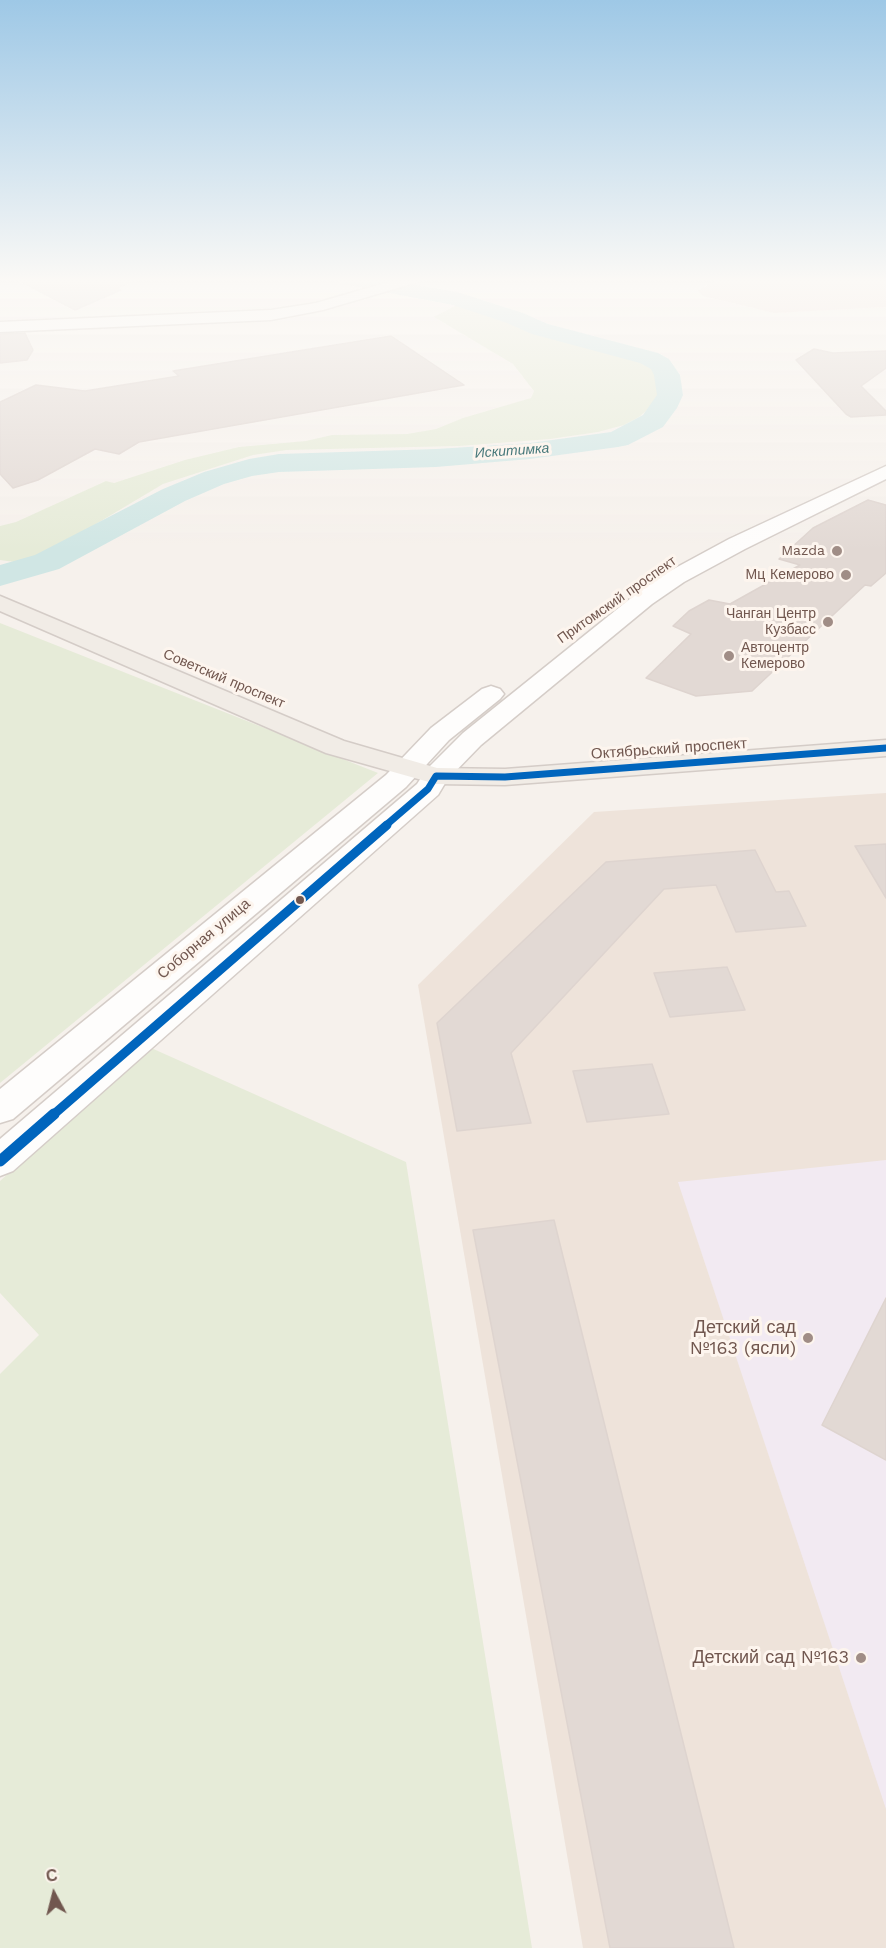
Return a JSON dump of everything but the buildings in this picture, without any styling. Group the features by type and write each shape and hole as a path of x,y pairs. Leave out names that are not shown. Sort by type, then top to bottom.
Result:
{"main road":[{"name":"Притомский проспект","path":"533,662 630,587 673,560 726,531 886,458"},
{"name":"Притомский проспект","path":"429,764 472,739 664,586 737,544 886,472"},
{"name":"Советский проспект","path":"0,586 335,747 429,764"},
{"name":"Советский проспект","path":"0,603 97,634"},
{"path":"0,1161 428,789 429,764 440,734 505,683"},
{"name":"Октябрьский проспект","path":"429,764 548,759 886,733"},
{"name":"Октябрьский проспект","path":"429,764 539,775 886,748"},
{"name":"Соборная улица","path":"0,1109 396,781 429,764"}],"shaded area":[{"path":"886,793 886,1948 583,1948 418,985 594,812"},
{"name":"Детский сад №163 (ясли)","path":"886,1160 886,1809 678,1182"}],"green space":[{"path":"518,370 659,370 663,376 663,389 651,407 624,425 598,432 550,439 459,446 287,450 253,455 163,484 29,564 0,560 0,526 16,522 106,481 114,483 185,460 239,447 306,441 332,435 407,434 436,429 463,418 531,398 534,391"},
{"path":"0,623 378,773 0,1083"},
{"path":"149,1047 406,1162 532,1948 0,1948 0,1374 39,1335 0,1293 0,1181"}],"waterway":[{"name":"Искитимка","path":"0,576 47,562 174,495 214,478 249,468 279,463 436,458 530,451 618,439 653,421 664,408 670,395 667,375 664,370"}],"transit line":[{"path":"0,1161 428,789 436,776 505,777 886,748"}],"place":[{"name":"Mazda","path":"837,551"},
{"name":"Мц Кемерово","path":"846,575"},
{"name":"Чанган Центр Кузбасс","path":"828,622"},
{"name":"Автоцентр Кемерово","path":"729,656"},
{"name":"Детский сад №163 (ясли)","path":"808,1338"},
{"name":"Детский сад №163","path":"861,1658"}]}
